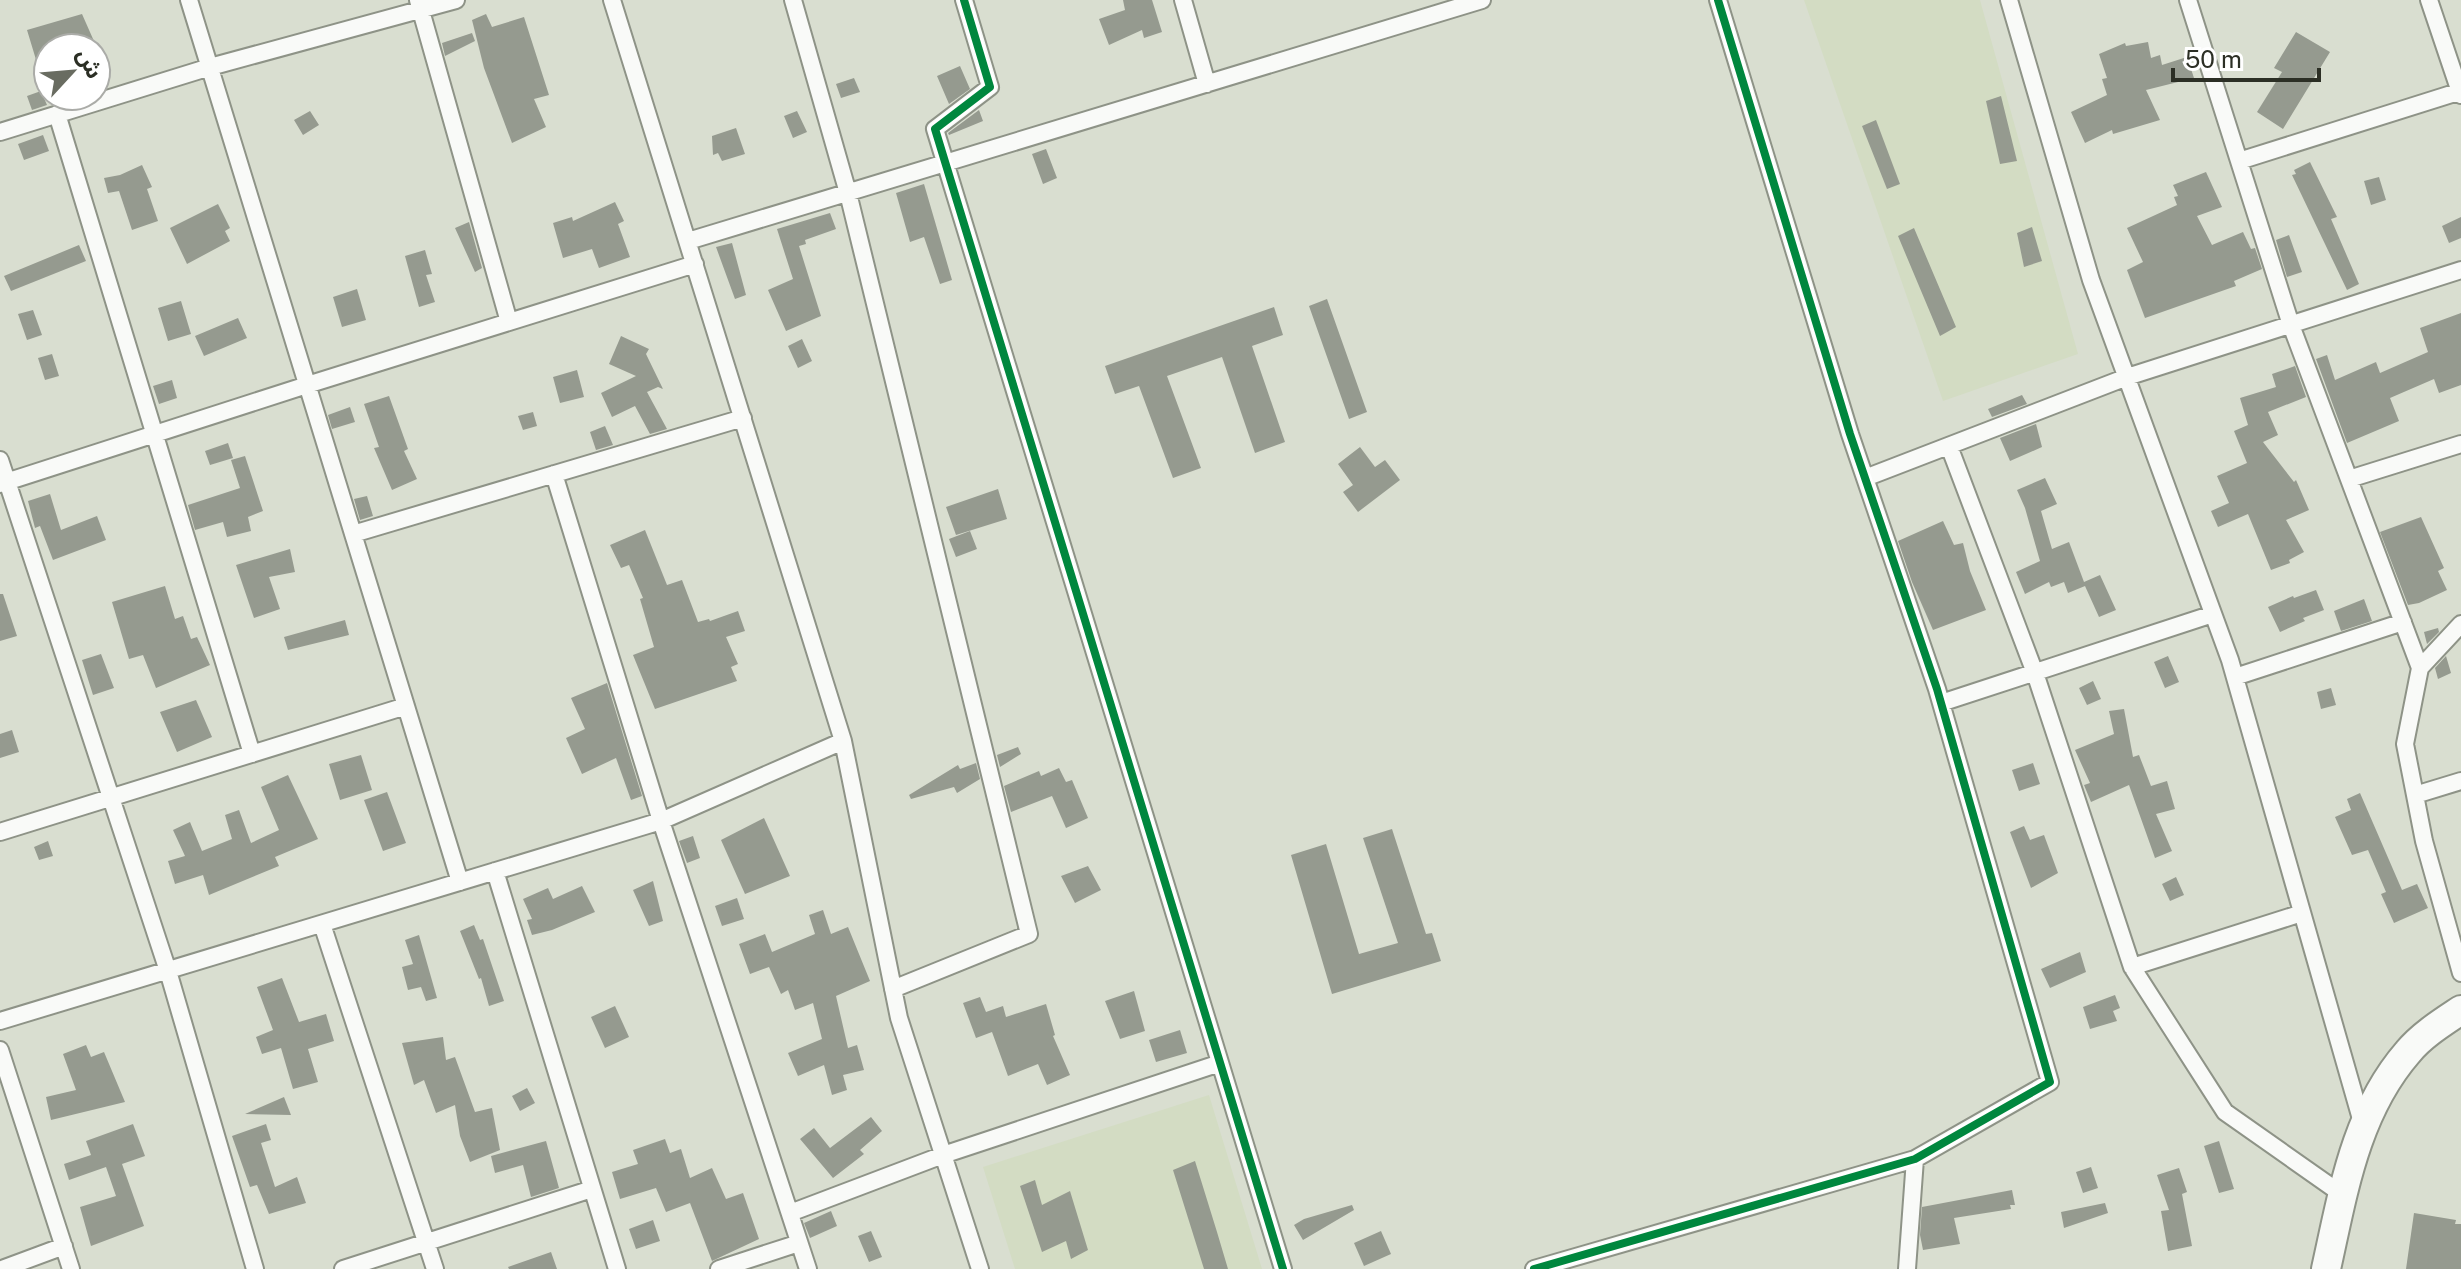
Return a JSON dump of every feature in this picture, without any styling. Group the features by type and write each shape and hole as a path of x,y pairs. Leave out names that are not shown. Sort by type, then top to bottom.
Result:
{"highway":[{"path":"2326,1269 2350,1164 2363,1126 2384,1084 2409,1050 2461,1010"}],"street":[{"path":"189,0 460,882"},
{"path":"0,132 419,5 456,0"},
{"path":"612,0 843,741 899,1018 980,1269"},
{"path":"793,0 848,193 1029,934 893,989"},
{"path":"964,0 990,87 935,129 1283,1269"},
{"path":"1183,0 1207,84"},
{"path":"688,241 1482,0"},
{"path":"1534,1269 1915,1159 2050,1082 1941,703 1865,478 1718,0"},
{"path":"2009,0 2091,280 2235,677 2363,1126"},
{"path":"2188,0 2291,325 2420,668 2405,744 2424,841 2461,973"},
{"path":"2239,161 2461,93 2429,0"},
{"path":"419,5 509,322"},
{"path":"57,114 252,754"},
{"path":"4,483 695,264"},
{"path":"1865,478 2127,377 2461,270"},
{"path":"353,534 743,418"},
{"path":"2349,479 2461,444"},
{"path":"1949,446 2035,673 2132,967 2225,1112 2343,1195"},
{"path":"0,460 4,483 168,971 255,1269"},
{"path":"554,474 661,821 808,1269"},
{"path":"1941,703 2213,614"},
{"path":"2235,677 2403,622"},
{"path":"2420,668 2461,624"},
{"path":"0,832 406,706"},
{"path":"0,1021 661,821 843,741"},
{"path":"2415,795 2461,781"},
{"path":"495,871 617,1269"},
{"path":"2132,967 2302,913"},
{"path":"322,924 435,1269"},
{"path":"0,1050 71,1269"},
{"path":"790,1213 943,1155 1220,1063"},
{"path":"1907,1269 1915,1159"},
{"path":"343,1269 592,1189"},
{"path":"719,1269 799,1243"},
{"path":"2,1269 64,1246"}],"shaded area":[{"path":"1804,0 1980,0 2078,354 1943,401"},
{"path":"1209,1095 1262,1269 1015,1269 983,1167"}],"building":[{"path":"1123,0 1152,0 1162,32 1144,38 1142,30 1109,45 1099,19 1125,10"},
{"path":"82,14 90,32 32,32 32,46 27,30"},
{"path":"486,14 492,27 524,17 549,95 534,99 546,127 512,143 484,68 472,20"},
{"path":"2296,32 2330,52 2283,129 2257,112 2282,72 2274,68"},
{"path":"472,33 475,41 445,56 442,43"},
{"path":"2148,42 2151,58 2160,55 2162,65 2187,57 2194,78 2146,90 2160,120 2113,134 2112,130 2085,143 2071,112 2107,95 2102,79 2107,78 2099,54 2125,43 2126,46"},
{"path":"960,66 970,89 949,104 937,76"},
{"path":"854,78 860,92 841,98 836,84"},
{"path":"2001,96 2017,161 2000,164 1986,101"},
{"path":"979,110 983,121 949,135 948,133"},
{"path":"310,111 319,125 303,135 294,120"},
{"path":"797,111 807,132 793,138 784,116"},
{"path":"1876,120 1900,184 1887,189 1862,126"},
{"path":"736,128 745,154 722,161 718,153 713,155 712,136"},
{"path":"43,135 49,151 24,160 18,144"},
{"path":"1046,149 1057,178 1043,184 1032,154"},
{"path":"2310,162 2337,217 2331,219 2359,284 2347,290 2292,175 2296,174 2294,170"},
{"path":"142,165 152,187 147,189 158,221 132,230 119,191 108,193 104,178"},
{"path":"2206,172 2222,207 2197,216 2212,245 2243,232 2251,249 2255,248 2262,269 2234,281 2236,286 2145,318 2127,270 2143,262 2127,228 2177,205 2174,197 2178,196 2173,185"},
{"path":"2379,177 2386,200 2371,205 2364,181"},
{"path":"924,184 952,280 940,284 924,237 910,242 896,193"},
{"path":"615,202 624,221 618,224 630,257 599,268 592,249 563,258 553,223 572,217 573,221"},
{"path":"218,204 230,228 225,231 230,241 187,264 170,228"},
{"path":"830,213 836,229 805,240 806,244 799,246 821,316 786,331 768,290 793,279 777,229"},
{"path":"2461,217 2461,238 2449,243 2442,226"},
{"path":"469,222 482,268 475,272 455,228"},
{"path":"2032,227 2042,261 2024,267 2017,233"},
{"path":"1914,228 1956,327 1940,336 1898,236"},
{"path":"2289,235 2302,272 2287,277 2276,240"},
{"path":"732,243 746,295 735,299 716,247"},
{"path":"79,245 86,261 11,291 4,276"},
{"path":"425,250 432,274 426,275 435,302 419,307 405,256"},
{"path":"357,289 366,320 342,327 333,297"},
{"path":"1327,299 1367,412 1349,419 1309,306"},
{"path":"181,301 191,334 168,341 158,308"},
{"path":"1274,307 1283,335 1252,346 1285,442 1255,453 1222,357 1167,376 1201,468 1173,478 1139,386 1115,394 1105,366"},
{"path":"33,310 42,335 27,340 18,314"},
{"path":"2461,313 2461,385 2439,393 2434,379 2390,398 2399,421 2347,443 2316,359 2327,355 2335,380 2376,362 2380,373 2428,352 2420,328"},
{"path":"238,318 247,338 204,356 195,336"},
{"path":"621,336 649,349 646,354 663,389 658,387 647,392 667,429 650,434 635,406 612,417 601,393 636,376 609,364"},
{"path":"802,339 812,361 798,368 788,346"},
{"path":"52,354 59,376 45,380 38,358"},
{"path":"2295,366 2306,397 2268,412 2278,435 2263,442 2294,482 2296,480 2309,510 2286,520 2304,552 2289,560 2290,563 2271,570 2248,514 2218,527 2211,511 2229,503 2217,476 2247,463 2234,431 2248,425 2240,398 2276,387 2272,374"},
{"path":"577,370 584,397 560,403 553,377"},
{"path":"172,380 177,398 159,404 153,386"},
{"path":"2022,395 2027,404 1992,417 1988,409"},
{"path":"389,396 408,449 404,451 417,479 392,490 374,448 379,447 364,404"},
{"path":"350,407 355,422 332,429 328,415"},
{"path":"533,412 537,426 523,430 518,416"},
{"path":"2036,424 2042,447 2010,461 2000,438"},
{"path":"605,426 613,445 596,450 590,432"},
{"path":"228,443 233,458 210,465 205,451"},
{"path":"1360,447 1375,467 1385,460 1400,480 1358,512 1343,492 1353,485 1338,464"},
{"path":"245,456 263,511 248,517 251,531 227,537 223,522 195,530 188,505 240,488 231,460"},
{"path":"2045,478 2057,504 2041,511 2052,549 2069,542 2084,582 2100,575 2116,610 2099,617 2085,586 2068,593 2064,582 2051,587 2049,582 2025,594 2016,572 2040,561 2017,490"},
{"path":"998,489 1007,519 956,535 946,507"},
{"path":"50,494 61,530 97,516 106,540 53,560 40,526 35,528 28,501"},
{"path":"367,496 373,516 360,520 354,499"},
{"path":"2421,517 2444,568 2438,571 2447,590 2408,605 2380,532"},
{"path":"1943,521 1954,545 1963,543 1970,571 1986,610 1933,630 1898,541"},
{"path":"645,530 667,585 682,580 698,622 738,611 745,631 726,637 738,664 731,667 737,681 655,709 633,655 654,647 640,599 643,598 629,565 621,568 610,545"},
{"path":"970,531 977,549 956,557 949,539"},
{"path":"290,549 295,572 269,577 280,609 254,618 236,565"},
{"path":"165,586 175,619 183,616 191,639 197,637 210,665 156,688 143,655 129,659 112,602"},
{"path":"2316,590 2324,610 2280,632 2268,607"},
{"path":"0,594 3,594 17,636 0,641"},
{"path":"2364,599 2372,621 2341,631 2334,611"},
{"path":"345,620 349,635 288,650 284,637"},
{"path":"2438,628 2439,632 2427,644 2424,632"},
{"path":"101,654 114,688 93,695 82,660"},
{"path":"2168,656 2179,682 2165,688 2154,662"},
{"path":"2446,656 2451,673 2438,679 2435,668"},
{"path":"2093,681 2101,699 2087,705 2079,688"},
{"path":"607,683 642,796 631,800 616,758 582,774 566,738 585,729 571,698"},
{"path":"2331,688 2336,705 2321,709 2317,692"},
{"path":"196,700 212,737 177,752 160,712"},
{"path":"2124,709 2133,757 2139,755 2151,786 2167,781 2175,809 2156,814 2172,851 2155,858 2129,785 2091,802 2084,785 2090,783 2075,750 2114,734 2109,711"},
{"path":"12,730 19,752 0,758 0,734"},
{"path":"1018,747 1021,754 1000,767 997,755"},
{"path":"361,755 372,790 340,800 329,764"},
{"path":"976,763 980,779 957,793 954,787 911,799 909,795 958,765 960,769"},
{"path":"2033,763 2040,784 2019,791 2012,770"},
{"path":"1059,768 1066,782 1072,780 1088,818 1066,828 1052,796 1011,812 1004,786 1039,771 1041,776"},
{"path":"288,775 318,839 275,857 279,866 209,895 203,875 175,884 168,861 185,856 173,830 190,822 202,851 232,839 225,815 239,810 251,843 279,830 261,787"},
{"path":"387,792 406,843 383,851 364,800"},
{"path":"2360,793 2402,890 2417,884 2428,908 2394,923 2381,894 2386,892 2368,850 2352,855 2335,817 2351,810 2347,799"},
{"path":"764,818 790,876 745,894 721,840"},
{"path":"2024,826 2030,840 2044,835 2058,873 2031,888 2010,832"},
{"path":"1392,829 1426,934 1432,933 1441,961 1332,994 1291,855 1326,844 1359,954 1398,943 1363,838"},
{"path":"693,836 700,858 687,863 679,841"},
{"path":"48,841 53,856 39,860 34,847"},
{"path":"1088,866 1101,890 1075,903 1061,876"},
{"path":"2176,877 2184,895 2170,901 2162,884"},
{"path":"653,881 663,921 649,926 633,890"},
{"path":"582,886 595,912 532,935 527,920 532,919 523,899 548,888 553,899"},
{"path":"737,898 744,919 722,926 715,906"},
{"path":"823,910 831,934 848,927 870,981 836,996 848,1048 857,1045 864,1070 843,1075 847,1090 832,1095 824,1065 798,1076 788,1053 822,1039 813,1003 795,1010 788,990 781,994 769,967 750,974 739,944 765,934 772,952 815,934 809,915"},
{"path":"474,925 480,940 483,939 504,1001 489,1006 481,978 460,931"},
{"path":"419,935 437,998 426,1001 421,987 408,990 402,967 413,964 405,940"},
{"path":"2080,952 2086,972 2050,988 2041,969"},
{"path":"282,978 299,1022 326,1014 334,1041 308,1049 318,1082 293,1089 281,1048 262,1054 256,1037 273,1030 257,987"},
{"path":"1134,991 1145,1031 1120,1039 1105,1001"},
{"path":"2115,995 2120,1008 2113,1011 2117,1021 2090,1029 2083,1007"},
{"path":"980,997 986,1012 1003,1006 1006,1017 1046,1004 1053,1036 1070,1075 1047,1085 1038,1064 1008,1076 992,1032 976,1038 963,1003"},
{"path":"615,1006 629,1037 605,1048 591,1017"},
{"path":"1180,1030 1187,1053 1156,1062 1149,1040"},
{"path":"443,1037 446,1060 455,1057 475,1112 492,1108 500,1150 470,1162 460,1136 455,1105 436,1113 424,1080 414,1085 402,1043"},
{"path":"86,1045 91,1057 104,1052 125,1102 51,1120 46,1097 76,1090 63,1054"},
{"path":"527,1088 535,1103 520,1111 512,1096"},
{"path":"284,1097 291,1115 245,1114"},
{"path":"871,1117 882,1131 860,1150 864,1154 833,1178 800,1139 814,1128 830,1148"},
{"path":"133,1124 145,1156 122,1164 144,1226 91,1246 80,1207 116,1196 106,1167 69,1180 64,1164 91,1155 86,1141"},
{"path":"266,1124 271,1140 261,1143 275,1187 297,1177 306,1203 269,1214 257,1185 250,1187 232,1136"},
{"path":"665,1139 670,1153 681,1149 690,1178 712,1168 726,1199 743,1193 759,1239 712,1261 690,1203 666,1212 656,1188 620,1199 612,1172 638,1164 633,1150"},
{"path":"546,1141 559,1188 531,1197 523,1165 495,1173 491,1156"},
{"path":"2219,1141 2234,1189 2219,1193 2204,1146"},
{"path":"1195,1161 1228,1269 1204,1269 1173,1170"},
{"path":"2091,1167 2098,1188 2083,1193 2076,1172"},
{"path":"2179,1168 2187,1192 2182,1194 2192,1246 2168,1251 2161,1211 2169,1210 2157,1175"},
{"path":"1035,1180 1042,1205 1070,1191 1088,1250 1071,1259 1066,1241 1042,1252 1020,1186"},
{"path":"2012,1190 2015,1205 2010,1205 2011,1209 1954,1218 1960,1244 1923,1250 1920,1235 1922,1207"},
{"path":"2105,1203 2108,1213 2064,1228 2061,1212"},
{"path":"1352,1205 1354,1210 1303,1240 1294,1225 1304,1219"},
{"path":"831,1211 837,1226 810,1238 804,1223"},
{"path":"2414,1213 2456,1220 2455,1224 2461,1224 2461,1269 2406,1269"},
{"path":"653,1220 660,1241 636,1249 629,1229"},
{"path":"871,1231 882,1257 869,1262 858,1236"},
{"path":"1381,1231 1391,1254 1364,1266 1354,1243"},
{"path":"551,1252 557,1269 508,1267"}],"cycle path":[{"path":"964,0 990,87 935,129 1283,1269"},
{"path":"1534,1269 1915,1159 2050,1082 1937,689 1850,434 1718,0"}]}
